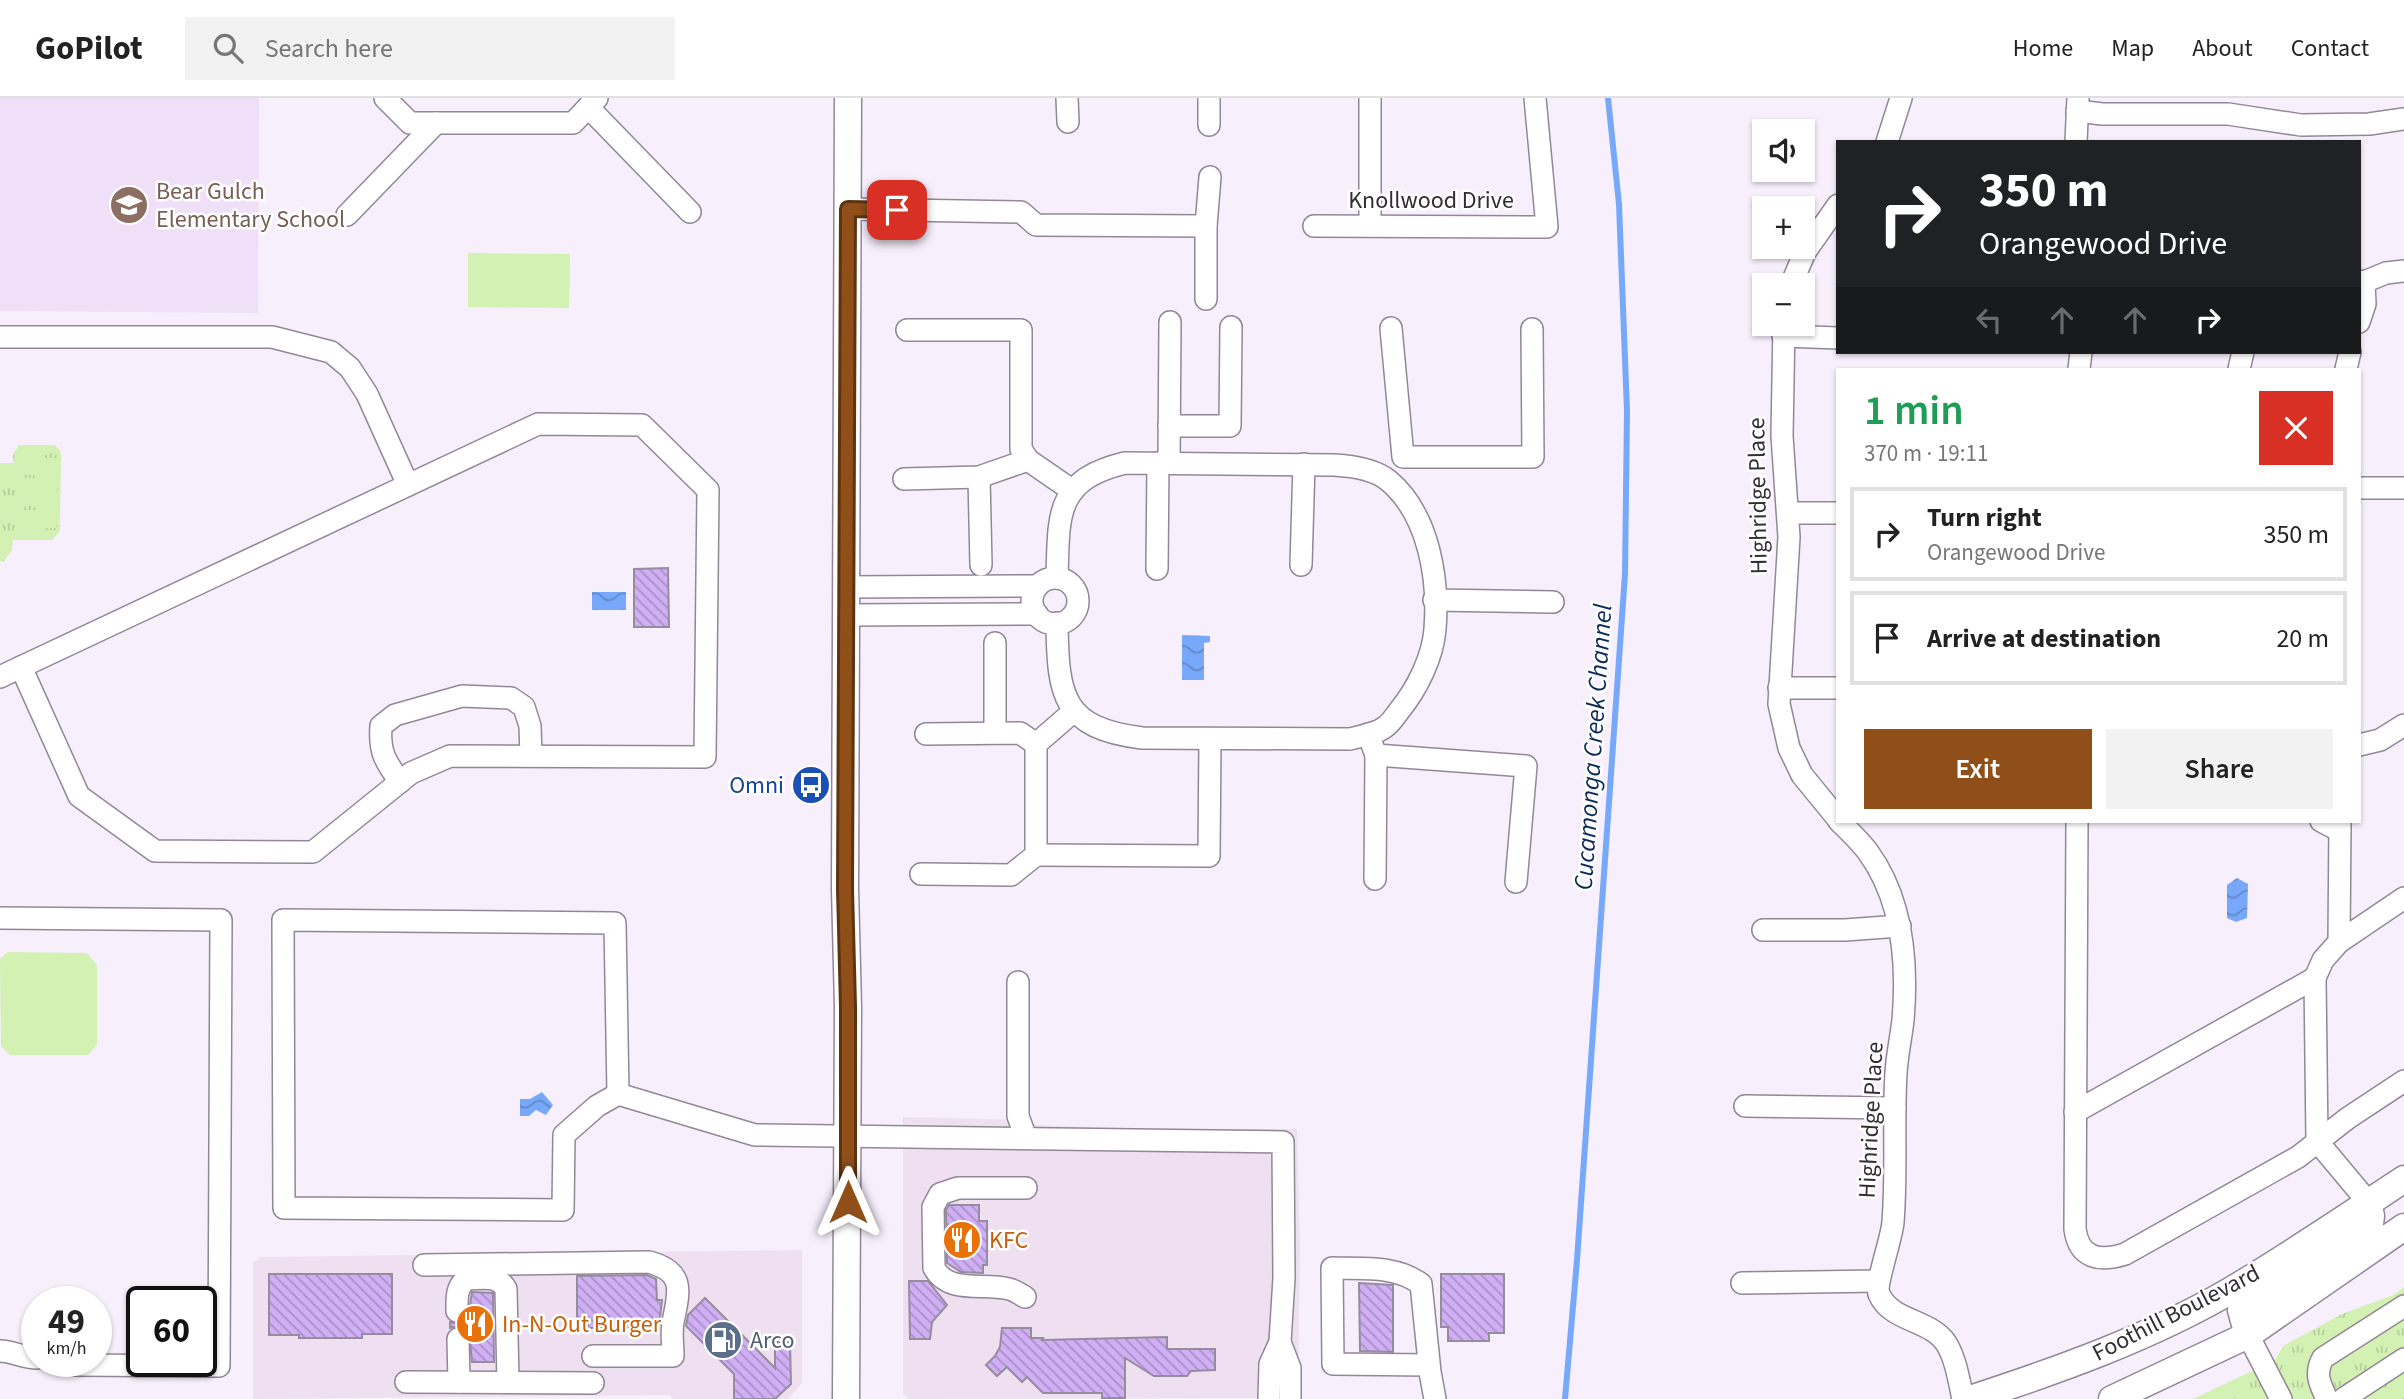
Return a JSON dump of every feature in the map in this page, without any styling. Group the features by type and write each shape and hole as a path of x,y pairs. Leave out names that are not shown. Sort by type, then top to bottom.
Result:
{"main road":[{"path":"846,1399 848,98"},
{"name":"Foothill Boulevard","path":"1970,1399 2110,1350 2229,1292 2404,1178"},
{"path":"2248,1335 2241,1310 2370,1224 2368,1202"},
{"name":"Foothill Boulevard","path":"2112,1399 2248,1335 2404,1227"}],"street":[{"path":"385,98 411,123 573,123 592,102 690,212"},
{"path":"1067,98 1068,122"},
{"path":"1209,98 1209,125"},
{"path":"1370,98 1370,226"},
{"name":"Knollwood Drive","path":"1314,226 1547,227 1535,98"},
{"path":"1888,140 1901,98"},
{"path":"2076,140 2077,105 2102,114 2228,114 2301,125 2369,124 2404,119"},
{"path":"347,215 436,123"},
{"path":"1206,299 1206,226 1210,177"},
{"path":"1796,273 1805,252 1836,208"},
{"path":"848,209 1021,212 1036,225 1206,226"},
{"path":"2361,316 2365,304 2361,281 2385,273 2404,271"},
{"path":"1157,569 1169,426 1170,322"},
{"path":"1169,426 1230,426 1231,327"},
{"path":"1388,479 1403,457 1391,328"},
{"path":"1403,457 1533,457 1532,329"},
{"path":"907,330 1021,330 1021,449 1028,460 1073,491"},
{"path":"1815,335 1836,338"},
{"name":"Highridge Place","path":"1783,336 1782,436 1788,513 1779,704 1789,748 1802,775 1836,818"},
{"path":"0,337 272,337 331,352 350,368 367,394 408,485"},
{"path":"0,677 21,667 408,485 538,424 642,425 708,490 705,757 450,756 411,773 313,852 155,851 79,796 21,667"},
{"path":"904,479 979,477 1028,460"},
{"path":"1057,578 1058,525 1064,503 1084,478 1105,468 1125,463 1357,467 1388,479 1411,506 1426,540 1433,573 1435,630 1427,662 1408,701 1385,727 1368,734 1350,738 1142,738 1114,735 1088,724 1074,711 1063,691 1058,668 1057,623"},
{"path":"1301,565 1304,464"},
{"path":"979,477 981,565"},
{"path":"2361,488 2404,488"},
{"path":"1788,513 1836,513"},
{"path":"1057,578 1064,579 1074,588 1078,601 1070,619 1057,623 1046,621 1037,614 1032,603 1037,586 1046,579 1057,578"},
{"path":"846,587 1037,586"},
{"path":"1434,600 1553,602"},
{"path":"846,615 1037,614"},
{"path":"995,643 995,733"},
{"path":"1779,688 1836,688"},
{"path":"400,782 386,762 380,745 381,726 395,715 462,696 511,698 524,707 530,726 531,756"},
{"path":"1036,855 1036,744 1074,711"},
{"path":"2361,745 2380,740 2404,724"},
{"path":"926,734 1020,733 1036,744"},
{"path":"1368,734 1376,755 1375,879"},
{"path":"920,874 1010,875 1036,855 1209,856 1210,738"},
{"path":"1376,755 1526,766 1516,882"},
{"name":"Highridge Place","path":"1841,823 1868,850 1882,874 1900,926 1903,954 1904,996 1896,1069 1893,1224 1878,1281"},
{"path":"2077,823 2076,1239 2081,1248 2089,1254 2107,1259 2125,1254 2298,1157 2404,1081"},
{"path":"2339,942 2340,826"},
{"path":"2368,1202 2317,1141 2315,978 2323,960 2339,942 2404,898"},
{"path":"0,918 221,920 219,1366 112,1365"},
{"path":"618,1094 615,923 284,920 284,1208 564,1210 564,1135 597,1106 618,1094 755,1135 1283,1142 1284,1278 1280,1342 1270,1364 1269,1399"},
{"path":"1763,930 1845,930 1900,926"},
{"path":"2075,1112 2315,978"},
{"path":"1018,982 1018,1116 1026,1138"},
{"path":"1745,1106 1895,1108"},
{"path":"1025,1297 1010,1289 953,1284 939,1276 934,1268 933,1207 940,1194 958,1188 1026,1188"},
{"path":"424,1265 649,1262 665,1266 679,1284 679,1305 673,1325 673,1356 593,1356"},
{"path":"1429,1365 1334,1364 1332,1268 1393,1270 1412,1277 1421,1284 1435,1399"},
{"path":"457,1311 457,1294 460,1284 466,1279 502,1281 506,1289 508,1382"},
{"path":"1742,1283 1878,1281 1879,1293 1891,1310 1937,1333 1947,1344 1963,1399"},
{"path":"2327,1399 2317,1377 2323,1358 2404,1306"},
{"path":"2248,1335 2281,1399"},
{"path":"458,1339 459,1382"},
{"path":"1280,1342 1290,1368 1290,1399"},
{"path":"0,1351 10,1351 21,1356"},
{"path":"2343,1399 2404,1359"},
{"path":"406,1382 593,1382"}],"shaded area":[{"name":"Bear Gulch Elementary School","path":"0,98 259,98 258,313 0,311"},
{"path":"903,1117 1030,1120 1036,1125 1139,1129 1297,1129 1300,1246 1298,1398 908,1399 903,1393"},
{"path":"802,1250 802,1383 788,1399 673,1399 669,1395 253,1399 253,1263 261,1257"}],"green space":[{"path":"468,253 570,254 569,308 468,307"},
{"path":"19,445 55,445 61,452 60,531 52,540 13,540 12,550 4,561 0,561 0,463 13,463 13,454"},
{"path":"18,458 56,458 56,475 18,475"},
{"path":"18,484 56,484 56,501 18,501"},
{"path":"17,510 56,510 56,528 17,528"},
{"path":"8,952 87,953 97,965 97,1045 88,1055 10,1055 1,1046 0,959"},
{"path":"2404,1287 2404,1399 2193,1399 2275,1360 2283,1346 2342,1314 2393,1295"}],"water":[{"path":"592,592 626,592 626,610 592,610"},
{"path":"1182,635 1210,636 1210,642 1204,643 1204,680 1182,680"},
{"path":"2237,878 2248,884 2247,918 2236,922 2227,918 2227,885"},
{"path":"542,1092 553,1105 546,1115 536,1110 529,1116 520,1116 520,1099 530,1099"}],"building":[{"path":"668,568 669,627 634,627 634,569"},
{"name":"KFC","path":"949,1205 979,1205 979,1221 987,1221 987,1265 983,1265 983,1273 961,1272 947,1263 946,1210"},
{"path":"269,1274 392,1274 392,1334 362,1334 362,1338 269,1335"},
{"path":"1441,1274 1504,1274 1504,1333 1489,1333 1489,1341 1448,1341 1448,1327 1441,1327"},
{"path":"647,1275 656,1279 657,1300 662,1300 660,1318 653,1318 653,1327 588,1328 588,1324 577,1324 577,1276"},
{"path":"909,1281 928,1281 947,1305 932,1322 930,1339 910,1339"},
{"path":"1359,1283 1393,1285 1393,1352 1360,1351"},
{"name":"In-N-Out Burger","path":"472,1292 493,1293 494,1362 472,1362 469,1332 458,1326 450,1328 450,1322 458,1324 468,1318"},
{"path":"705,1298 775,1368 775,1342 790,1342 791,1384 775,1399 734,1399 734,1374 686,1326 688,1315"},
{"path":"1002,1328 1031,1328 1031,1338 1043,1338 1042,1340 1167,1337 1167,1349 1215,1349 1215,1370 1191,1371 1187,1376 1154,1376 1125,1358 1125,1398 1102,1398 1102,1393 1043,1393 1027,1377 1022,1382 1007,1367 997,1376 986,1365 1000,1347"}],"waterway":[{"name":"Cucamonga Creek Channel","path":"1565,1399 1625,574 1627,411 1619,204 1608,98"}],"place":[{"name":"Bear Gulch Elementary School","path":"129,205"},
{"name":"Omni","path":"811,785"},
{"name":"KFC","path":"962,1240"},
{"name":"In-N-Out Burger","path":"475,1324"},
{"name":"Arco","path":"723,1340"}],"route":[{"path":"848,1202 845,889 848,209 897,210"}]}
